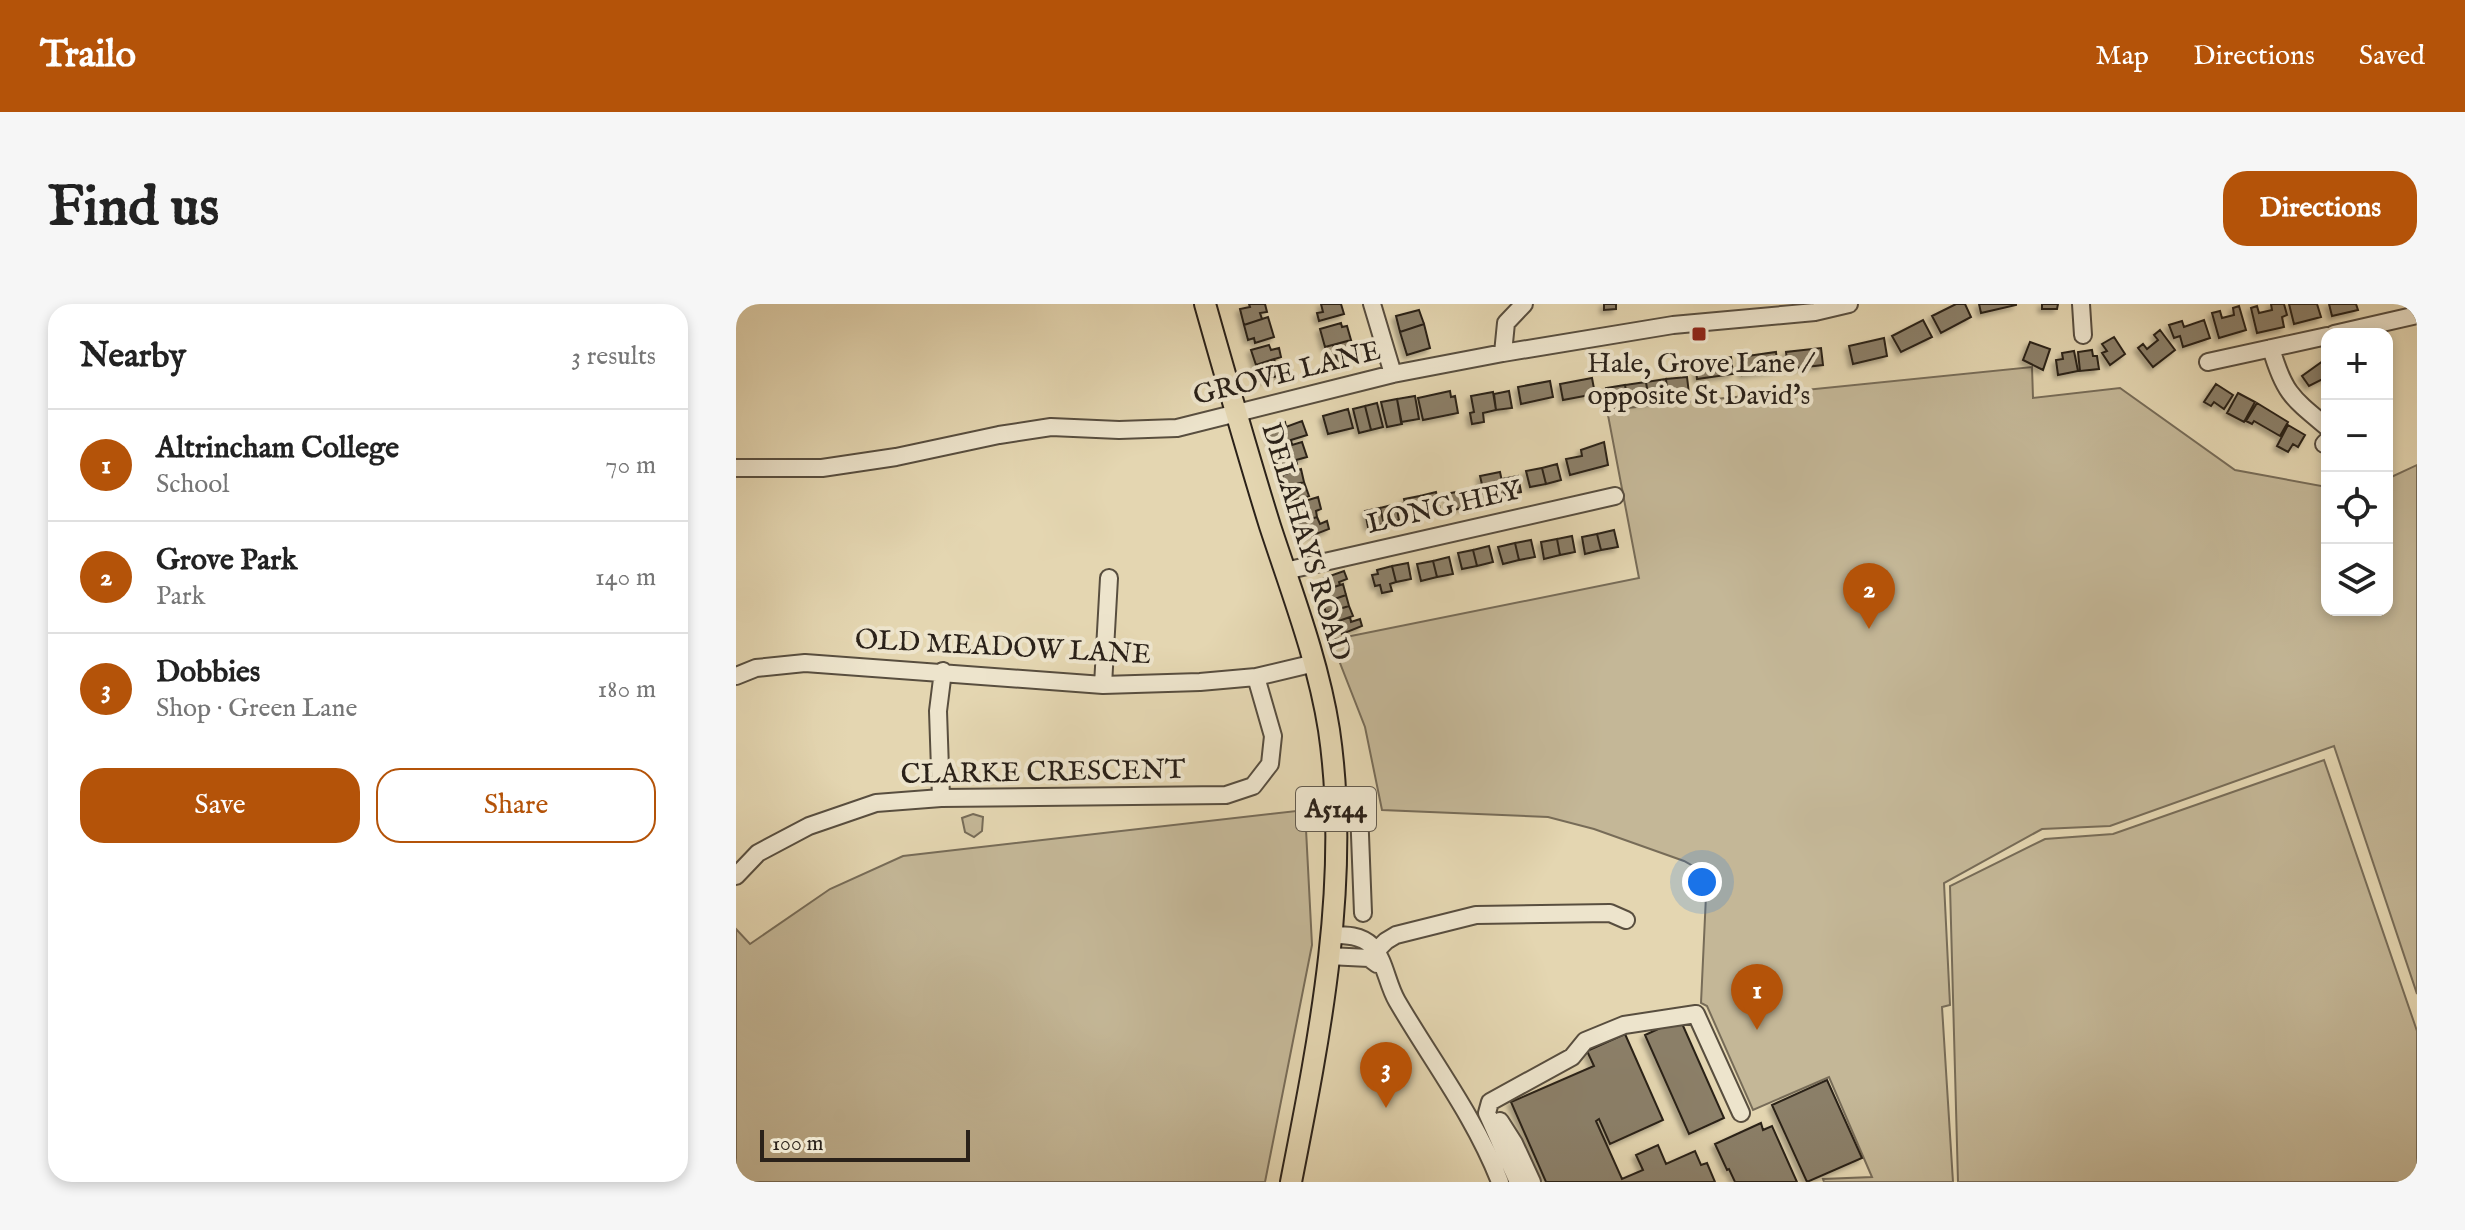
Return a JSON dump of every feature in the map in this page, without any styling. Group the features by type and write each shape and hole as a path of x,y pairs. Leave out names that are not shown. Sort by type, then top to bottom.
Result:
{"main road":[{"name":"DELAHAYS ROAD","path":"1205,304 1315,663 1329,729 1336,799 1337,880 1328,956"},
{"name":"A5144","path":"1291,1182 1328,956"}],"street":[{"path":"1372,304 1393,374"},
{"path":"1503,353 1506,323 1524,304"},
{"name":"GROVE LANE","path":"736,468 822,468 1051,427 1119,430 1177,428 1393,374 1503,353 1673,325 1815,312 1849,304"},
{"path":"2081,304 2083,335"},
{"path":"2360,328 2417,315"},
{"path":"2208,362 2321,337"},
{"path":"2271,348 2280,380 2321,431"},
{"name":"LONG HEY","path":"1285,571 1615,496"},
{"path":"1103,685 1109,578"},
{"name":"OLD MEADOW LANE","path":"736,676 756,668 805,663 1103,685 1256,677 1315,663"},
{"path":"941,798 938,711 943,671"},
{"name":"CLARKE CRESCENT","path":"736,876 758,853 809,826 876,803 941,798 1226,795 1253,786 1270,764 1273,736 1256,677"},
{"path":"1336,799 1352,801 1359,809 1363,913"},
{"path":"1376,959 1396,935 1476,915 1610,913 1626,920"},
{"path":"1331,935 1358,937 1366,941 1395,997 1471,1120 1500,1182"},
{"path":"1328,956 1376,959"},
{"path":"1518,1182 1487,1113 1490,1102 1572,1057 1585,1041 1624,1025 1696,1014 1741,1113"},
{"path":"1471,1120 1487,1113"},
{"path":"1487,1113 1501,1122 1532,1182"}],"shaded area":[{"path":"2032,367 2033,398 2120,388 2235,470 2321,486 2321,616 2393,616 2393,476 2417,465 2417,994 2334,746 2110,826 2042,829 1944,883 1950,1005 1942,1007 1953,1182 1824,1182 1823,1179 1872,1177 1829,1077 1753,1110 1707,1006 1701,1003 1707,874 1684,861 1594,829 1548,817 1382,810 1365,727 1331,640 1639,578 1607,410"},
{"path":"2324,760 2417,1031 2417,1182 1958,1182 1950,886 2045,839 2113,834"},
{"path":"1305,810 1312,945 1265,1182 736,1182 736,929 750,944 830,889 903,856"},
{"path":"973,814 983,817 982,831 974,837 965,832 962,818"}],"building":[{"path":"1249,304 1265,304 1267,312 1260,313 1262,319 1244,325 1240,309 1250,307"},
{"path":"1321,304 1341,304 1344,314 1319,321 1317,313 1323,312"},
{"path":"1604,304 1616,304 1616,309 1604,310"},
{"path":"1956,304 1965,304 1971,317 1941,333 1932,316"},
{"path":"1979,304 2016,304 2016,305 1981,313"},
{"path":"2042,304 2058,304 2057,309 2042,309"},
{"path":"2271,304 2284,304 2287,315 2282,317 2284,327 2257,333 2251,308 2257,306 2259,313 2272,310"},
{"path":"2289,304 2317,304 2321,317 2294,324"},
{"path":"2329,304 2356,304 2358,310 2332,316"},
{"path":"2239,306 2246,330 2219,338 2212,313 2220,311 2222,318 2234,315 2233,308"},
{"path":"1419,310 1424,324 1400,332 1396,316"},
{"path":"1268,317 1274,337 1255,343 1254,338 1248,340 1244,325"},
{"path":"1923,320 1932,337 1901,352 1892,336"},
{"path":"2204,320 2210,338 2183,347 2180,336 2174,338 2169,325 2182,321 2184,327"},
{"path":"1341,323 1342,327 1347,326 1351,340 1325,347 1320,329"},
{"path":"1424,324 1430,348 1407,355 1400,332"},
{"path":"2160,330 2175,350 2153,367 2138,348 2143,344 2147,349 2158,340 2154,335"},
{"path":"2114,337 2125,354 2110,365 2102,353 2107,351 2102,344"},
{"path":"1884,338 1887,356 1853,364 1849,346"},
{"path":"1351,340 1356,356 1337,361 1333,345"},
{"path":"2030,342 2050,349 2043,370 2023,360"},
{"path":"1269,345 1271,350 1279,348 1281,357 1256,365 1251,350"},
{"path":"1821,348 1823,365 1788,369 1786,352"},
{"path":"2092,350 2093,356 2097,356 2099,369 2080,371 2078,352"},
{"path":"2074,351 2078,371 2058,375 2056,360 2063,359 2062,353"},
{"path":"1776,352 1778,370 1742,375 1740,357"},
{"path":"1731,357 1733,374 1697,379 1695,361"},
{"path":"1274,359 1276,365 1290,362 1292,372 1260,381 1256,365"},
{"path":"2321,362 2321,380 2309,386 2302,376"},
{"path":"1687,377 1689,394 1668,398 1666,379"},
{"path":"1592,378 1595,394 1563,400 1560,384"},
{"path":"1666,379 1668,398 1649,401 1646,382"},
{"path":"1550,381 1553,397 1521,404 1518,387"},
{"path":"1646,382 1649,401 1628,403 1625,385"},
{"path":"2216,384 2233,395 2224,409 2214,402 2211,406 2204,402"},
{"path":"1625,385 1628,403 1608,406 1606,388"},
{"path":"1450,391 1451,397 1455,396 1458,413 1423,420 1418,398"},
{"path":"1509,391 1512,408 1496,410 1494,394"},
{"path":"1493,392 1496,410 1483,413 1484,422 1472,424 1470,413 1474,412 1471,396"},
{"path":"2238,393 2255,402 2244,422 2227,413"},
{"path":"1415,396 1419,419 1401,422 1397,399"},
{"path":"1397,399 1402,424 1387,427 1381,402"},
{"path":"1377,403 1383,427 1371,430 1365,406"},
{"path":"2257,403 2288,422 2280,436 2254,421 2252,424 2246,421"},
{"path":"1365,406 1371,430 1359,433 1353,409"},
{"path":"1348,409 1353,428 1328,434 1323,416"},
{"path":"1302,421 1307,435 1291,440 1292,445 1302,442 1307,457 1280,469 1267,428 1285,422 1286,427"},
{"path":"2288,425 2305,435 2298,447 2293,444 2288,452 2277,446"},
{"path":"1604,442 1608,465 1570,475 1566,459 1582,456 1581,450"},
{"path":"1557,464 1561,480 1546,484 1542,468"},
{"path":"1542,468 1546,484 1530,487 1526,471"},
{"path":"1301,469 1304,482 1286,487 1282,475"},
{"path":"1500,472 1505,496 1489,499 1488,492 1484,493 1480,476"},
{"path":"1518,476 1521,492 1505,496 1502,479"},
{"path":"1304,482 1309,496 1291,501 1286,487"},
{"path":"1478,488 1481,504 1465,507 1461,491"},
{"path":"1461,491 1465,507 1450,511 1446,494"},
{"path":"1436,492 1440,509 1423,512 1420,496"},
{"path":"1420,496 1423,512 1408,516 1404,499"},
{"path":"1318,497 1321,509 1316,511 1317,517 1298,523 1294,509 1303,506 1302,502"},
{"path":"1396,504 1399,520 1384,524 1380,508"},
{"path":"1380,508 1384,524 1368,527 1365,511"},
{"path":"1317,517 1320,524 1327,521 1329,529 1303,539 1298,523"},
{"path":"1614,530 1618,547 1601,550 1597,534"},
{"path":"1597,534 1601,550 1585,554 1582,537"},
{"path":"1572,536 1575,552 1560,555 1557,539"},
{"path":"1557,539 1560,555 1544,559 1541,542"},
{"path":"1531,540 1535,557 1519,560 1515,543"},
{"path":"1515,543 1519,560 1503,564 1498,547"},
{"path":"1489,546 1493,562 1477,566 1473,550"},
{"path":"1473,550 1477,566 1462,569 1458,553"},
{"path":"1449,557 1453,574 1437,577 1433,561"},
{"path":"1433,561 1437,577 1421,581 1417,564"},
{"path":"1408,563 1411,579 1396,582 1392,566"},
{"path":"1392,566 1396,582 1390,584 1392,591 1382,593 1380,585 1375,586 1372,575 1378,574 1377,570"},
{"path":"1344,571 1347,579 1339,582 1340,585 1319,592 1317,583"},
{"path":"1343,584 1346,595 1323,603 1319,592"},
{"path":"1346,595 1349,606 1326,613 1323,603"},
{"path":"1349,606 1353,616 1330,624 1326,613"},
{"path":"1350,617 1351,622 1360,619 1362,626 1342,634 1340,630 1333,632 1330,624"},
{"path":"1680,1019 1724,1118 1689,1134 1645,1035"},
{"path":"1625,1034 1663,1120 1610,1144 1599,1119 1596,1121 1622,1179 1643,1170 1636,1155 1658,1145 1666,1164 1695,1151 1701,1165 1707,1163 1715,1182 1546,1182 1511,1102 1594,1066 1587,1051"},
{"path":"1827,1080 1862,1158 1807,1182 1772,1105"},
{"path":"1761,1123 1763,1130 1772,1126 1797,1182 1735,1182 1727,1170 1715,1144"}],"place":[{"name":"Hale, Grove Lane / opposite St David's","path":"1699,334"},
{"name":"Grove Park","path":"1869,629"},
{"name":"Altrincham College","path":"1757,1030"},
{"name":"Dobbies","path":"1386,1108"}]}
